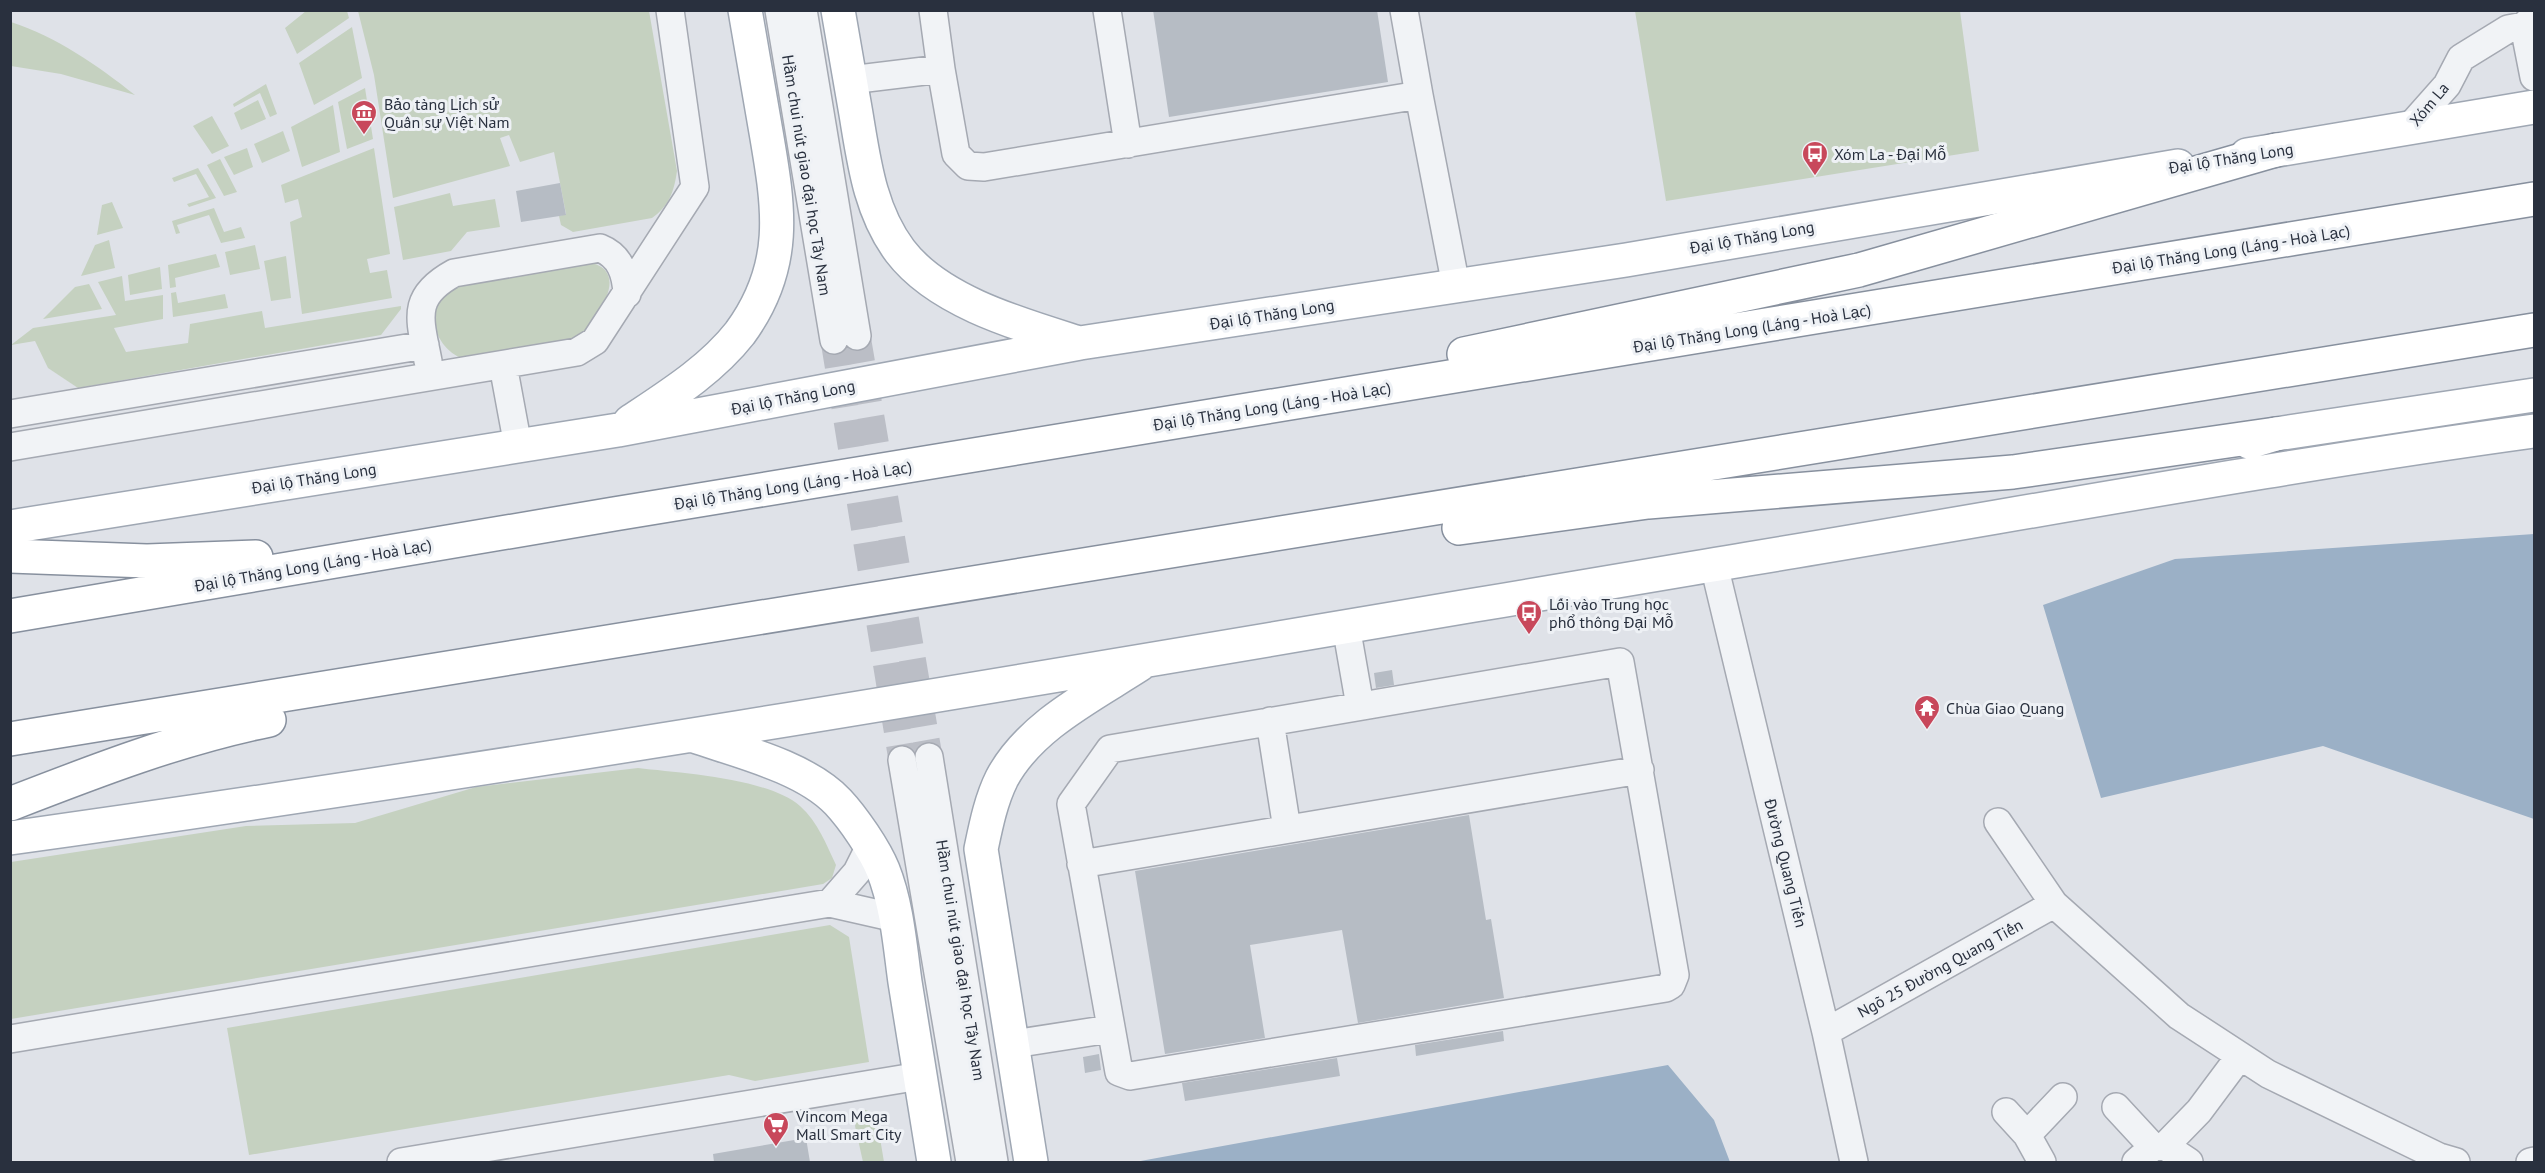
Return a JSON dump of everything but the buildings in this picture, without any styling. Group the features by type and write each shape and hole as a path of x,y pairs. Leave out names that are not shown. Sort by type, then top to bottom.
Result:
{"main road":[{"path":"618,430 681,388 711,363 738,334 756,308 768,282 776,251 778,204 745,10"},
{"path":"838,10 865,168 875,210 900,252 931,279 971,304 1021,325 1080,343"},
{"name":"Đại lộ Thăng Long","path":"10,527 618,430 1080,343 1456,286 2535,108"},
{"path":"1023,447 1168,406 1417,365 1859,270 2276,150"},
{"name":"Đại lộ Thăng Long (Láng - Hoà Lạc)","path":"10,616 614,514 2535,199"},
{"path":"10,739 974,585 2535,330"},
{"path":"974,585 1234,559 1648,502 2013,472 2535,395"},
{"path":"10,838 689,735 1714,565 2025,511 2439,444 2535,431"},
{"path":"2025,511 2276,434"},
{"path":"10,556 147,561 278,556 458,522 614,514"},
{"path":"10,804 128,760 220,730 336,706 646,655 769,618"},
{"path":"1031,1162 981,849 988,815 1002,777 1026,747 1056,718 1149,658"},
{"path":"689,735 760,758 806,779 837,801 883,870 896,918 934,1162"}],"street":[{"path":"10,447 577,352 595,341 695,187 670,10"},
{"name":"Hầm chui nút giao đại học Tây Nam","path":"779,10 846,338 803,10"},
{"path":"933,10 956,154 968,166 984,167 1419,95"},
{"path":"1107,10 1128,144"},
{"path":"1404,10 1456,286"},
{"path":"2529,21 2534,77"},
{"name":"Xóm La","path":"2408,129 2447,86 2462,58 2508,29 2529,21"},
{"path":"850,80 941,69"},
{"path":"431,377 420,308 425,296 438,282 454,273 600,248 611,253 619,262 626,277 627,294"},
{"path":"10,414 425,345"},
{"path":"503,365 518,446"},
{"name":"Đường Quang Tiến","path":"1714,565 1826,1032 1854,1162"},
{"path":"1346,626 1360,706"},
{"path":"1620,662 1675,975 1671,985 1666,988 1130,1076 1119,1072 1071,804 1110,748 1270,721 1620,662"},
{"path":"1270,721 1287,830"},
{"name":"Hầm chui nút giao đại học Tây Nam","path":"970,1162 916,758 994,1162"},
{"path":"1081,864 1640,770"},
{"path":"1998,822 2054,904 2179,1016 2268,1074 2444,1161"},
{"path":"830,903 857,872 869,848"},
{"path":"10,1039 830,903 896,918"},
{"name":"Ngõ 25 Đường Quang Tiến","path":"1826,1032 2054,904"},
{"path":"1012,1044 1110,1029"},
{"path":"2152,1152 2199,1111 2240,1056"},
{"path":"401,1162 920,1076"},
{"path":"2027,1135 2063,1097"},
{"path":"2116,1107 2152,1152 2189,1162"},
{"path":"2006,1112 2027,1135 2042,1162"},
{"path":"2530,1162 2535,1161"}],"green space":[{"path":"306,11 347,11 349,18 297,54 285,28"},
{"path":"358,11 649,11 677,171 667,203 652,218 573,232 561,225 559,216 566,214 554,152 520,162 509,135 500,138 510,166 393,198 374,75"},
{"path":"1635,11 1960,11 1979,151 1666,201"},
{"path":"11,22 28,28 76,53 135,95 61,74 11,66"},
{"path":"352,27 362,78 314,105 299,63"},
{"path":"266,84 277,114 270,117 260,93 234,107 233,104"},
{"path":"365,88 373,139 347,149 338,102"},
{"path":"258,100 266,119 241,130 234,113"},
{"path":"333,105 340,152 302,167 291,127"},
{"path":"212,116 229,146 212,154 193,126"},
{"path":"283,131 290,151 262,163 254,144"},
{"path":"247,148 253,167 234,175 224,157"},
{"path":"374,148 390,254 367,259 370,273 387,270 392,298 302,314 290,222 302,217 298,199 285,203 281,185"},
{"path":"220,159 237,192 224,196 207,165"},
{"path":"198,168 216,198 189,207 187,204 209,197 196,174 174,182 172,178"},
{"path":"450,193 453,206 495,199 500,227 467,232 451,251 403,260 394,207"},
{"path":"112,202 123,228 97,235 102,205"},
{"path":"214,208 224,232 241,227 245,238 221,243 209,215 177,225 180,233 176,234 172,221"},
{"path":"109,240 115,268 81,276 95,245"},
{"path":"255,245 260,269 230,275 225,252"},
{"path":"216,254 220,267 175,278 176,287 170,288 168,265"},
{"path":"286,256 291,298 271,301 264,261"},
{"path":"588,262 602,267 608,276 609,286 600,310 576,340 464,359 443,344 434,320 435,311 440,297 453,284"},
{"path":"160,267 162,289 130,295 128,275"},
{"path":"122,276 125,301 163,295 163,319 114,328 126,352 188,343 190,324 262,311 265,328 401,306 401,309 381,335 78,388 48,368 35,341 11,345 33,328 116,315 98,282"},
{"path":"89,284 102,309 43,319 75,287"},
{"path":"176,292 178,303 225,294 228,308 173,317 171,293"},
{"path":"638,768 723,778 767,789 786,797 806,812 821,834 836,865 832,878 823,884 11,1019 11,862 246,826 355,823 476,787"},
{"path":"830,925 849,937 869,1062 755,1081 729,1075 249,1155 227,1028"},
{"path":"863,1109 876,1114 884,1162 863,1162 855,1126 858,1111"}],"water":[{"path":"2534,534 2534,819 2323,746 2101,798 2043,605 2175,559"},
{"path":"1668,1065 1714,1120 1730,1162 1135,1162"}],"tunnel":[{"path":"857,336 929,757"},
{"path":"834,340 902,760"}],"place":[{"name":"Bảo tàng Lịch sử Quân sự Việt Nam","path":"364,136"},
{"name":"Xóm La - Đại Mỗ","path":"1815,177"},
{"name":"Lối vào Trung học phổ thông Đại Mỗ","path":"1529,636"},
{"name":"Chùa Giao Quang","path":"1927,731"},
{"name":"Vincom Mega Mall Smart City","path":"776,1148"}]}
